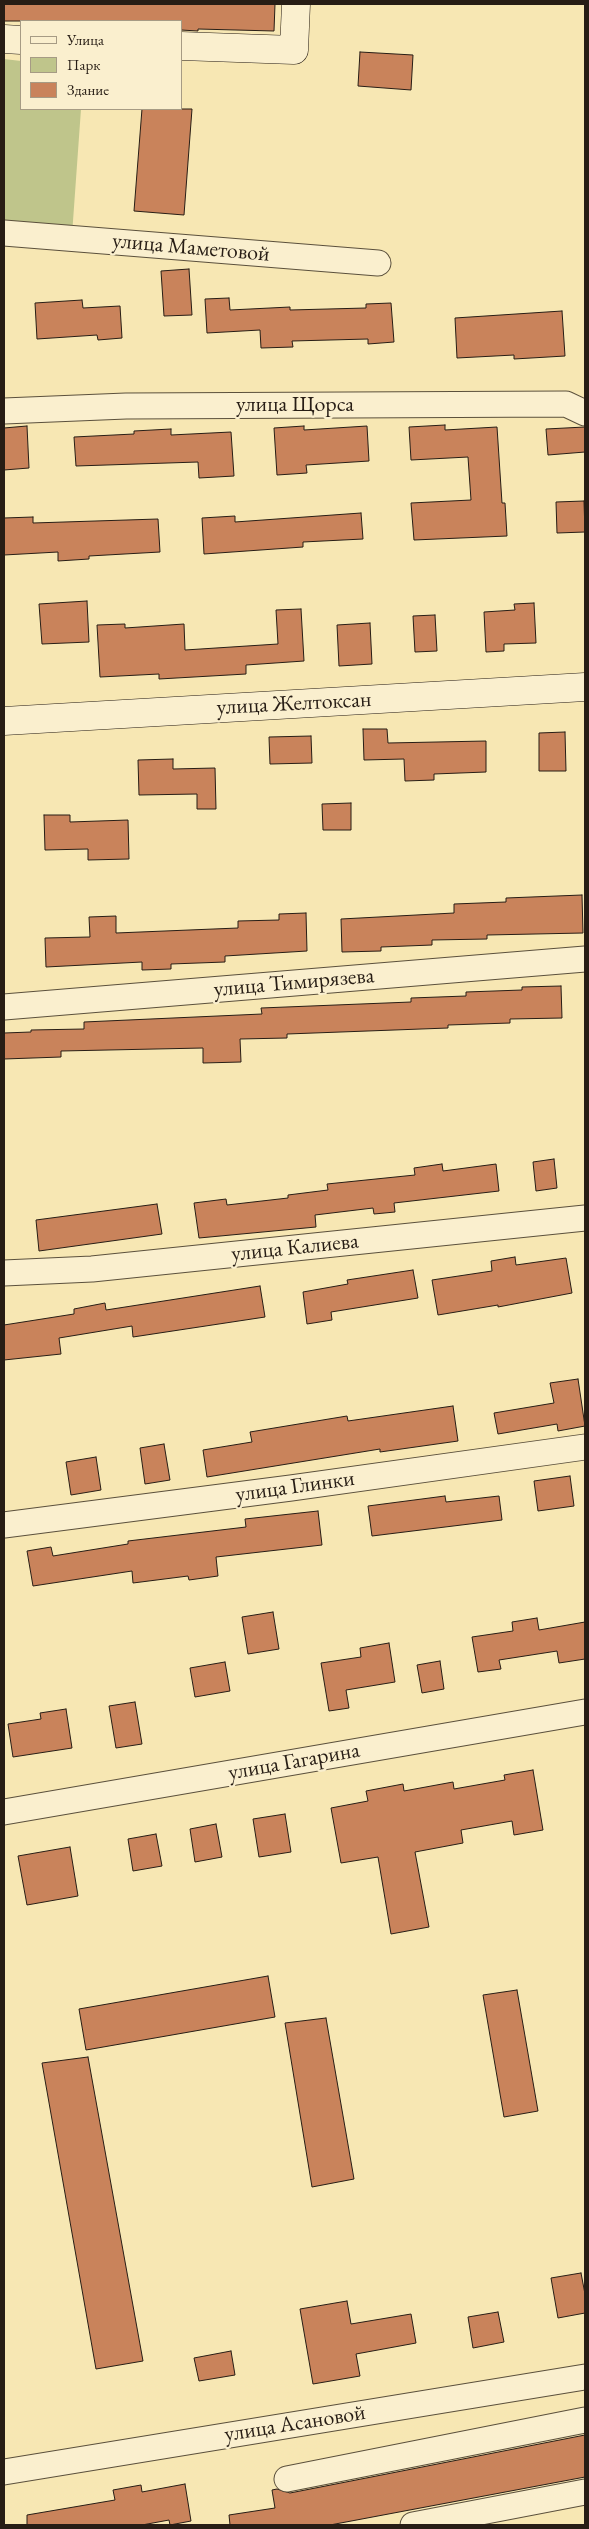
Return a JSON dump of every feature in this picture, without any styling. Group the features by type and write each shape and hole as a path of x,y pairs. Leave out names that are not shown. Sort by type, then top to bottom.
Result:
{"street":[{"path":"182,46 294,50 296,4"},
{"path":"4,39 20,40"},
{"name":"улица Маметовой","path":"4,233 378,263"},
{"name":"улица Щорса","path":"4,411 126,406 566,404 585,412"},
{"name":"улица Желтоксан","path":"4,721 585,687"},
{"name":"улица Тимирязева","path":"4,1006 585,959"},
{"name":"улица Калиева","path":"4,1273 92,1269 585,1218"},
{"name":"улица Глинки","path":"4,1525 291,1488 585,1447"},
{"name":"улица Гагарина","path":"4,1812 585,1712"},
{"name":"улица Асановой","path":"4,2472 585,2377"},
{"path":"286,2478 585,2420"},
{"path":"413,2525 585,2492"}],"green space":[{"path":"4,59 20,61 20,110 81,110 72,235 4,230"}],"building":[{"path":"4,4 275,4 274,31 182,30 182,20 4,21"},
{"path":"360,52 413,55 411,90 358,86"},
{"path":"192,109 184,215 134,211 142,110"},
{"path":"189,269 192,315 164,316 161,271"},
{"path":"229,298 230,310 290,307 290,310 366,308 366,304 391,303 394,342 368,344 368,339 292,341 293,347 261,348 260,330 207,333 205,299"},
{"path":"82,300 83,308 120,306 122,338 98,340 97,335 37,339 35,303"},
{"path":"562,311 565,356 514,359 514,355 457,358 455,318"},
{"path":"445,425 445,430 497,427 502,503 505,503 507,536 414,540 411,503 471,500 468,457 411,460 409,427"},
{"path":"27,426 29,468 4,470 4,428"},
{"path":"304,426 304,430 367,426 369,461 306,465 307,473 277,475 274,428"},
{"path":"585,427 585,452 548,455 546,429"},
{"path":"171,429 171,435 231,432 234,476 199,478 198,462 76,466 74,437 134,434 134,431"},
{"path":"584,501 585,532 557,533 556,502"},
{"path":"361,513 363,539 303,542 303,547 204,554 202,518 235,516 235,522"},
{"path":"33,517 33,523 158,519 160,552 89,556 89,559 58,561 58,552 4,555 4,518"},
{"path":"87,601 89,642 42,644 39,604"},
{"path":"534,603 536,643 504,644 504,651 486,652 484,612 515,610 514,604"},
{"path":"301,609 304,661 246,665 246,674 159,679 159,674 100,677 97,625 125,624 125,628 184,624 185,650 278,644 276,610"},
{"path":"435,615 437,651 415,652 413,616"},
{"path":"370,623 372,664 339,666 337,625"},
{"path":"363,729 387,729 388,743 486,741 486,772 434,774 434,780 405,781 404,759 364,760"},
{"path":"565,732 566,771 539,771 539,733"},
{"path":"311,736 312,763 270,764 269,737"},
{"path":"173,759 173,769 215,768 216,809 197,809 197,794 139,795 138,760"},
{"path":"351,803 351,830 323,830 322,804"},
{"path":"44,815 70,815 70,822 128,820 129,859 88,860 88,849 45,850"},
{"path":"582,895 583,933 487,935 487,939 432,940 432,945 381,947 381,951 342,952 341,919 454,913 454,904 506,902 506,898"},
{"path":"306,913 307,951 225,956 225,962 171,964 171,969 142,970 142,962 46,967 45,938 90,937 89,917 116,916 116,933 238,928 238,921 279,920 279,914"},
{"path":"561,986 562,1018 510,1019 510,1023 448,1025 448,1028 287,1034 287,1038 240,1039 241,1062 203,1063 203,1048 61,1051 61,1057 4,1059 4,1033 31,1032 31,1030 84,1029 84,1022 262,1014 261,1008 411,1002 411,998 466,996 466,992 522,990 522,987"},
{"path":"554,1159 557,1188 536,1191 533,1162"},
{"path":"442,1164 443,1171 496,1164 499,1191 394,1203 395,1212 374,1214 373,1208 315,1215 316,1227 199,1238 194,1203 226,1199 227,1205 288,1198 288,1195 328,1190 327,1184 415,1175 414,1168"},
{"path":"157,1204 162,1234 39,1251 36,1220"},
{"path":"515,1257 516,1265 566,1258 572,1293 498,1307 498,1305 438,1315 432,1280 492,1271 491,1261"},
{"path":"413,1270 418,1298 331,1312 332,1320 307,1324 303,1292 348,1284 347,1280"},
{"path":"260,1286 265,1317 133,1337 132,1326 59,1338 61,1354 4,1360 4,1325 74,1314 74,1309 105,1303 106,1310"},
{"path":"578,1379 585,1426 558,1431 557,1424 498,1434 494,1413 554,1403 550,1383"},
{"path":"453,1406 458,1441 380,1452 380,1449 207,1477 203,1450 252,1442 250,1432 347,1416 348,1421"},
{"path":"164,1444 170,1480 145,1484 140,1448"},
{"path":"96,1457 101,1490 71,1495 66,1462"},
{"path":"570,1476 574,1506 538,1511 534,1481"},
{"path":"445,1496 446,1502 499,1496 502,1520 372,1536 368,1506"},
{"path":"318,1511 322,1545 216,1557 218,1576 189,1580 188,1576 133,1583 132,1571 33,1586 27,1551 51,1547 53,1556 128,1544 128,1541 246,1527 245,1519"},
{"path":"273,1612 279,1649 248,1654 242,1617"},
{"path":"537,1618 539,1630 585,1622 585,1659 559,1663 557,1651 499,1660 501,1669 478,1672 472,1637 513,1631 512,1622"},
{"path":"389,1643 395,1682 346,1690 349,1708 329,1711 321,1663 361,1657 360,1648"},
{"path":"440,1661 444,1689 422,1693 417,1665"},
{"path":"225,1662 230,1691 195,1697 190,1668"},
{"path":"135,1702 142,1744 116,1748 109,1706"},
{"path":"66,1709 72,1748 13,1757 8,1724 41,1719 40,1713"},
{"path":"533,1770 543,1830 514,1835 512,1821 461,1830 463,1843 415,1852 429,1927 391,1934 378,1857 341,1863 331,1808 368,1801 366,1791 403,1784 404,1791 453,1782 454,1789 505,1780 504,1775"},
{"path":"285,1814 291,1852 259,1857 253,1819"},
{"path":"216,1824 222,1857 195,1862 190,1829"},
{"path":"156,1834 162,1866 133,1871 128,1839"},
{"path":"70,1847 78,1896 27,1905 18,1856"},
{"path":"268,1976 275,2017 86,2050 79,2009"},
{"path":"517,1990 538,2111 504,2117 483,1995"},
{"path":"326,2018 354,2179 312,2187 285,2023"},
{"path":"88,2057 143,2361 96,2369 42,2063"},
{"path":"581,2273 585,2294 585,2313 558,2318 551,2278"},
{"path":"347,2301 351,2324 411,2314 416,2343 356,2354 360,2376 313,2384 300,2309"},
{"path":"498,2312 504,2342 473,2348 468,2317"},
{"path":"231,2351 235,2375 199,2381 194,2358"},
{"path":"585,2435 585,2477 330,2525 230,2525 229,2515 275,2508 272,2490 277,2489 290,2493"},
{"path":"185,2484 191,2521 170,2525 169,2520 142,2525 27,2525 27,2515 115,2500 113,2490 141,2485 142,2492"}]}
